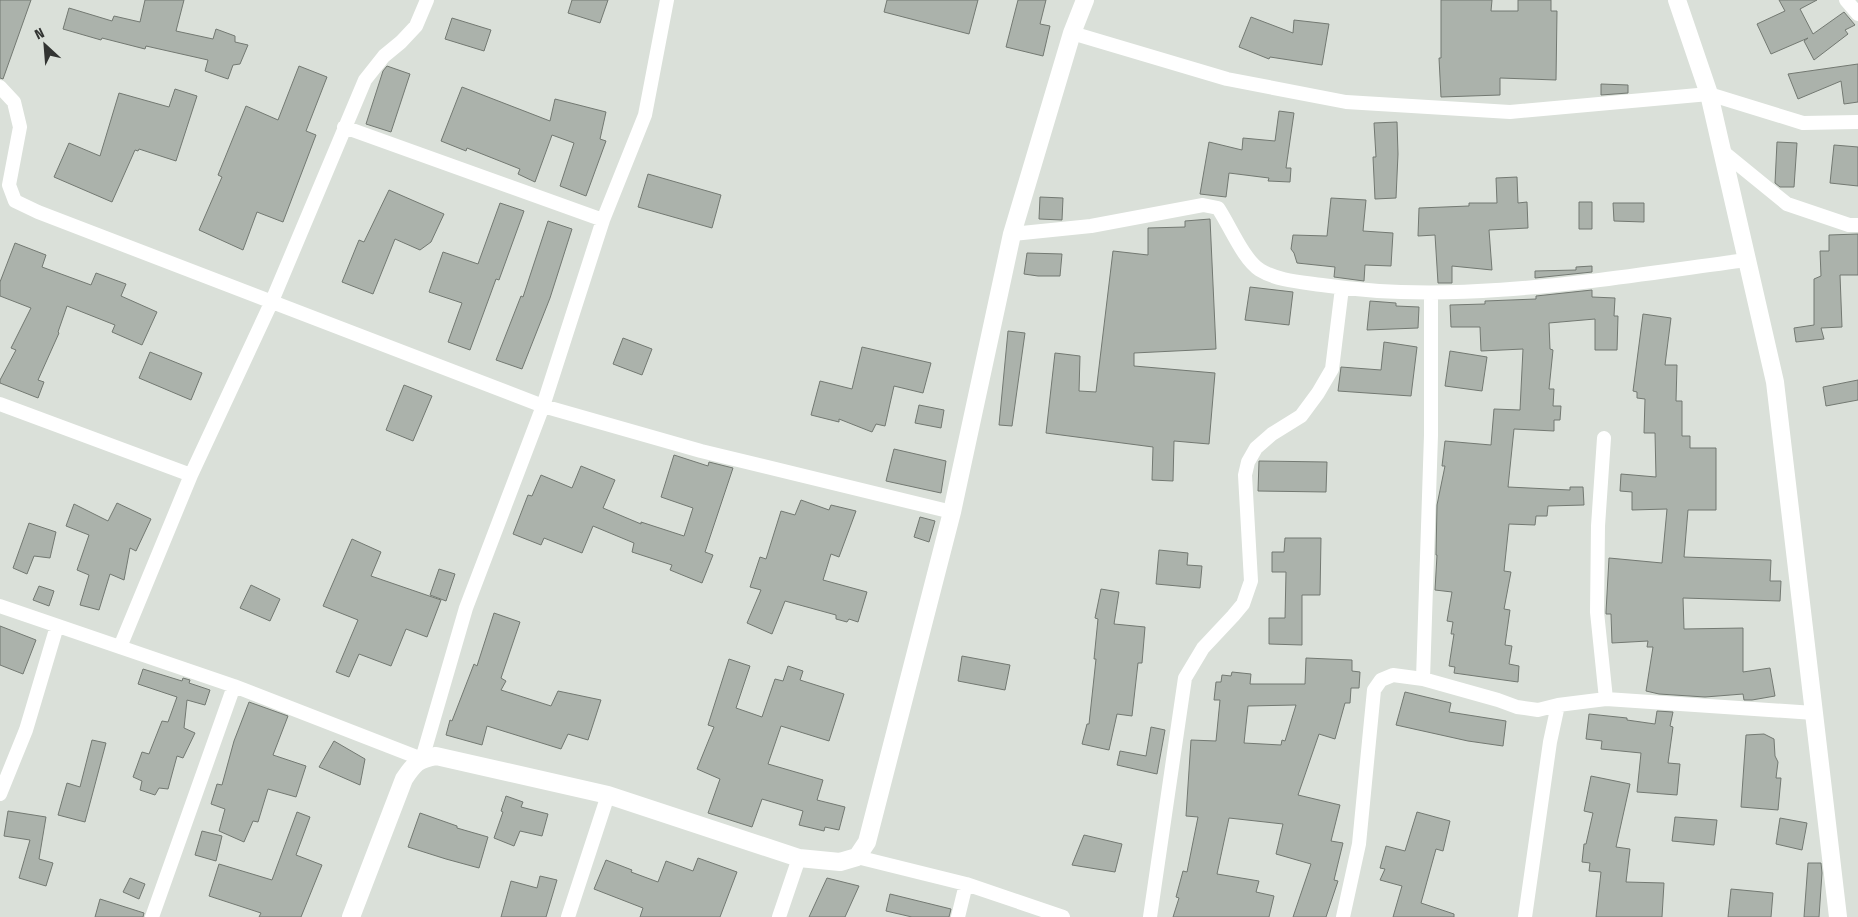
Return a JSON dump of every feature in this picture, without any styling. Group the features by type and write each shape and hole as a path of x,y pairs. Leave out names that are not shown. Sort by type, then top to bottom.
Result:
{"street":[{"path":"120,647 191,475 272,301 365,80 384,56 416,26 427,0"},
{"path":"422,759 466,608 543,406 603,220 645,115 666,0"},
{"path":"857,857 867,842 952,512 1012,234 1072,33 1085,0"},
{"path":"1677,0 1709,94 1774,382 1838,917"},
{"path":"1846,0 1858,14"},
{"path":"1072,33 1227,79 1346,102 1510,112 1709,94 1803,123 1858,122"},
{"path":"0,87 14,102 20,127 9,185 15,201 38,212 543,406 701,451 952,512"},
{"path":"344,127 603,220"},
{"path":"1722,151 1787,204 1849,225 1858,225"},
{"path":"1012,234 1091,226 1203,205 1218,208 1248,259 1261,270 1289,280 1342,288 1431,293 1521,288 1747,260"},
{"path":"1150,917 1185,678 1203,648 1243,604 1252,581 1245,475 1248,462 1256,448 1272,434 1301,416 1318,393 1332,369 1342,288"},
{"path":"1423,679 1431,435 1431,293"},
{"path":"0,404 191,475"},
{"path":"1604,438 1598,526 1598,612 1606,699"},
{"path":"0,606 234,686 422,759"},
{"path":"0,794 26,730 57,626"},
{"path":"1343,917 1359,844 1374,690 1381,680 1393,675 1423,679 1517,707 1538,710 1558,705 1606,699 1814,713"},
{"path":"152,917 234,686"},
{"path":"1525,917 1550,742 1558,705"},
{"path":"351,917 404,779 412,767 422,759 436,756 608,795 799,858 840,862 857,857 966,884 1063,917"},
{"path":"568,917 608,795"},
{"path":"779,917 799,858"},
{"path":"958,917 966,884"}],"building":[{"path":"0,0 31,0 3,79 0,78"},
{"path":"145,0 184,0 176,31 213,39 216,29 235,36 235,42 248,45 240,64 233,65 228,79 205,71 208,60 146,46 145,49 102,38 101,40 63,29 69,8 112,21 114,16 140,22"},
{"path":"572,0 608,0 600,23 568,13"},
{"path":"887,0 978,0 969,34 884,12"},
{"path":"1018,0 1046,0 1040,24 1050,26 1043,56 1006,47"},
{"path":"1441,0 1492,0 1491,11 1518,11 1518,0 1551,0 1551,11 1557,11 1556,80 1500,78 1500,95 1441,97 1439,58 1441,58"},
{"path":"1779,0 1817,0 1800,9 1813,34 1844,12 1855,25 1845,30 1848,34 1814,60 1804,41 1808,38 1771,54 1757,24 1785,11"},
{"path":"1251,17 1293,33 1294,20 1329,24 1322,65 1270,57 1269,59 1239,47"},
{"path":"452,18 491,30 484,51 445,39"},
{"path":"1858,64 1858,102 1844,104 1841,81 1798,99 1788,74"},
{"path":"299,66 327,77 306,131 316,135 283,222 257,212 243,250 199,230 222,177 218,175 246,106 278,120"},
{"path":"387,66 410,74 391,132 366,124 383,71"},
{"path":"1601,84 1628,85 1628,93 1601,95"},
{"path":"462,87 550,121 555,99 606,112 600,139 606,141 586,196 560,186 574,143 552,135 535,182 518,174 520,169 467,148 466,151 441,141"},
{"path":"175,89 197,96 176,161 139,149 138,151 135,150 112,202 54,177 69,143 100,156 119,93 169,107"},
{"path":"1279,111 1294,113 1286,168 1291,168 1290,182 1268,181 1269,178 1229,173 1226,197 1200,194 1209,142 1242,150 1243,138 1275,141"},
{"path":"1397,122 1396,198 1375,199 1373,157 1376,157 1374,123"},
{"path":"1777,142 1797,143 1794,187 1780,187 1775,183"},
{"path":"1834,145 1858,147 1858,186 1830,183"},
{"path":"648,174 721,195 712,228 638,207"},
{"path":"1517,177 1518,203 1527,202 1528,228 1489,230 1492,270 1452,266 1452,283 1438,283 1435,235 1418,236 1419,208 1469,206 1469,203 1497,203 1496,178"},
{"path":"389,190 444,214 431,242 420,250 395,239 373,294 342,282 359,240 364,242"},
{"path":"1040,197 1063,198 1062,220 1039,219"},
{"path":"1331,198 1366,200 1363,231 1393,233 1391,266 1365,265 1364,281 1334,277 1335,267 1297,263 1291,249 1293,235 1327,236"},
{"path":"1579,202 1592,202 1592,229 1579,229"},
{"path":"500,203 524,211 499,280 496,279 470,350 448,342 462,303 429,292 443,252 478,264"},
{"path":"1613,203 1644,203 1644,222 1614,221"},
{"path":"1210,219 1216,349 1134,353 1134,366 1215,373 1209,444 1174,441 1173,481 1152,480 1153,447 1046,433 1055,353 1080,356 1079,391 1096,392 1113,251 1148,255 1148,228 1185,227 1185,221"},
{"path":"548,221 572,229 550,298 522,369 496,360 521,296 523,297"},
{"path":"1858,234 1858,275 1840,275 1842,327 1821,328 1824,339 1796,342 1794,328 1814,325 1814,279 1821,276 1820,251 1829,251 1829,235"},
{"path":"15,243 46,255 42,267 91,285 96,273 126,284 121,296 157,312 142,345 112,332 115,325 67,306 59,333 38,380 44,382 38,398 0,383 16,350 11,348 31,308 0,296 0,282"},
{"path":"1027,253 1062,254 1060,276 1024,274"},
{"path":"1592,266 1592,272 1535,278 1535,271 1576,270 1576,267"},
{"path":"1250,287 1293,292 1289,325 1245,320"},
{"path":"1592,290 1592,297 1615,298 1614,316 1618,316 1617,350 1595,350 1595,319 1549,323 1550,349 1553,350 1549,389 1554,389 1553,406 1561,406 1560,420 1554,420 1554,431 1514,429 1508,487 1570,490 1570,487 1583,487 1584,505 1548,506 1547,516 1536,516 1535,525 1509,524 1504,571 1511,572 1504,609 1510,610 1505,645 1512,646 1509,664 1519,666 1518,682 1454,673 1455,667 1449,666 1454,634 1451,634 1453,622 1447,621 1452,592 1435,590 1437,505 1445,466 1442,466 1445,441 1491,445 1494,409 1520,410 1523,349 1481,351 1480,327 1451,327 1450,305 1485,304 1485,301 1536,299 1536,296"},
{"path":"1370,301 1396,303 1396,306 1419,307 1418,328 1367,330"},
{"path":"1643,314 1671,318 1665,365 1677,365 1676,401 1682,401 1682,436 1690,436 1690,448 1716,448 1716,510 1688,510 1684,557 1771,560 1770,581 1781,581 1780,601 1683,598 1684,629 1743,628 1743,672 1770,668 1775,696 1744,700 1743,694 1705,697 1659,694 1646,691 1653,647 1647,647 1648,641 1612,643 1611,614 1606,614 1609,558 1662,563 1667,509 1632,510 1632,492 1620,491 1621,474 1656,477 1655,433 1644,433 1645,399 1637,398 1637,392 1633,391"},
{"path":"1008,331 1025,333 1012,426 999,425"},
{"path":"623,338 652,349 642,375 613,364"},
{"path":"1384,342 1417,347 1411,396 1338,391 1341,367 1381,370"},
{"path":"862,347 931,363 923,393 894,386 885,426 876,424 872,432 839,419 839,422 811,415 820,381 852,389"},
{"path":"1450,351 1487,357 1482,391 1445,386"},
{"path":"150,352 202,373 191,400 139,378"},
{"path":"1858,380 1858,400 1826,406 1823,387"},
{"path":"404,385 432,396 413,441 386,430"},
{"path":"919,405 944,410 941,428 915,423"},
{"path":"894,449 946,461 941,493 886,481"},
{"path":"674,455 708,466 709,462 733,468 705,552 713,555 702,583 670,570 672,565 632,552 634,543 593,526 582,553 544,538 541,545 513,534 528,495 532,496 541,475 572,488 581,466 615,480 603,508 641,524 641,522 684,536 693,508 661,497"},
{"path":"1259,461 1327,462 1326,492 1258,491"},
{"path":"801,500 829,510 831,505 856,511 839,557 831,554 823,580 867,592 858,622 849,619 847,622 836,619 836,615 785,601 772,634 747,623 761,590 750,587 760,557 766,559 781,511 795,515"},
{"path":"117,503 151,519 136,551 130,548 124,580 110,574 99,610 80,605 89,575 77,570 89,535 66,526 74,504 108,521"},
{"path":"920,517 935,521 929,542 914,537"},
{"path":"29,523 56,532 50,558 34,556 27,574 13,568"},
{"path":"1285,538 1321,538 1320,595 1302,595 1302,645 1269,644 1269,618 1285,618 1286,572 1272,572 1272,552 1284,552"},
{"path":"352,539 381,552 371,576 441,600 427,637 406,629 391,666 359,654 349,677 336,672 358,620 323,606"},
{"path":"1159,550 1188,553 1187,565 1202,566 1200,588 1156,584"},
{"path":"439,569 455,574 446,601 430,595"},
{"path":"251,585 280,599 270,621 240,608"},
{"path":"39,586 54,591 49,606 33,600"},
{"path":"1101,589 1119,592 1114,624 1145,627 1142,663 1138,663 1132,716 1117,714 1109,750 1082,744 1087,724 1089,724 1096,659 1094,659 1098,619 1095,618"},
{"path":"494,613 520,622 501,678 506,681 501,690 551,706 558,691 601,700 588,740 568,734 561,749 487,726 482,745 446,735 450,720 452,721 474,664 477,666"},
{"path":"0,626 36,640 23,674 0,665"},
{"path":"962,656 1010,665 1005,690 958,681"},
{"path":"1306,658 1352,660 1352,671 1360,672 1359,688 1351,688 1350,703 1345,703 1335,739 1319,734 1298,795 1340,805 1331,841 1343,843 1334,880 1338,881 1326,917 1293,917 1311,864 1276,854 1283,824 1229,818 1217,874 1259,881 1256,892 1274,896 1269,917 1173,917 1179,898 1176,897 1183,871 1187,872 1198,817 1186,816 1191,740 1216,741 1220,700 1214,700 1216,682 1221,682 1222,675 1231,676 1232,672 1251,674 1250,684 1305,684","holes":["1296,705 1285,741 1282,740 1281,745 1244,743 1248,706"]},
{"path":"729,659 750,666 736,708 762,717 775,679 783,681 788,666 803,671 800,680 844,694 829,741 781,726 768,764 823,780 817,800 845,807 839,830 825,827 824,831 799,825 803,811 762,799 752,827 708,813 720,779 697,769 714,727 708,725"},
{"path":"143,669 182,681 183,678 190,680 189,683 210,690 205,705 187,700 184,728 195,733 183,758 177,756 168,789 159,788 155,795 140,790 142,781 133,777 142,752 149,754 162,721 168,722 177,697 138,684"},
{"path":"1405,692 1451,703 1449,712 1506,721 1503,746 1468,741 1396,725"},
{"path":"249,702 288,716 273,755 306,766 296,797 268,789 258,822 253,821 244,842 219,831 225,809 211,804 217,784 222,785 234,741"},
{"path":"1657,711 1673,712 1670,726 1673,727 1668,763 1680,764 1677,795 1637,792 1641,753 1601,749 1602,741 1586,739 1589,714 1627,718 1627,720 1655,724"},
{"path":"1151,727 1165,730 1157,774 1117,765 1120,751 1146,756"},
{"path":"1764,734 1774,739 1775,756 1778,762 1776,778 1781,778 1778,810 1741,807 1746,735"},
{"path":"92,740 106,743 85,822 58,815 67,783 80,787"},
{"path":"334,741 365,759 360,785 319,767"},
{"path":"1591,776 1630,784 1616,847 1630,849 1626,882 1664,883 1662,917 1596,917 1601,872 1589,871 1590,863 1582,862 1584,844 1586,844 1593,813 1584,811"},
{"path":"506,796 523,802 521,807 548,814 542,836 520,831 514,846 494,838 503,812 501,811"},
{"path":"8,811 46,817 39,859 53,863 46,886 19,878 30,840 4,836"},
{"path":"297,812 310,817 296,855 322,865 301,917 259,917 261,913 209,896 219,864 272,880"},
{"path":"1417,812 1450,821 1443,851 1436,849 1421,903 1454,914 1454,917 1393,917 1402,886 1380,880 1385,869 1380,868 1386,846 1405,851"},
{"path":"420,813 457,826 457,828 488,837 479,868 408,847"},
{"path":"1675,817 1717,820 1714,845 1672,841"},
{"path":"1780,818 1807,823 1802,850 1776,844"},
{"path":"202,831 222,836 216,861 195,855"},
{"path":"1084,835 1122,844 1115,872 1072,865"},
{"path":"698,858 737,872 720,917 640,917 643,908 594,889 606,860 658,882 666,861 693,871"},
{"path":"1808,863 1821,863 1819,917 1804,917"},
{"path":"540,876 557,880 546,917 501,917 511,881 537,888"},
{"path":"130,878 145,884 139,899 123,892"},
{"path":"827,878 859,886 845,917 809,917"},
{"path":"1731,889 1773,893 1771,917 1728,917"},
{"path":"890,894 951,909 949,917 912,917 886,911"},
{"path":"100,899 144,913 143,917 95,917"}]}
